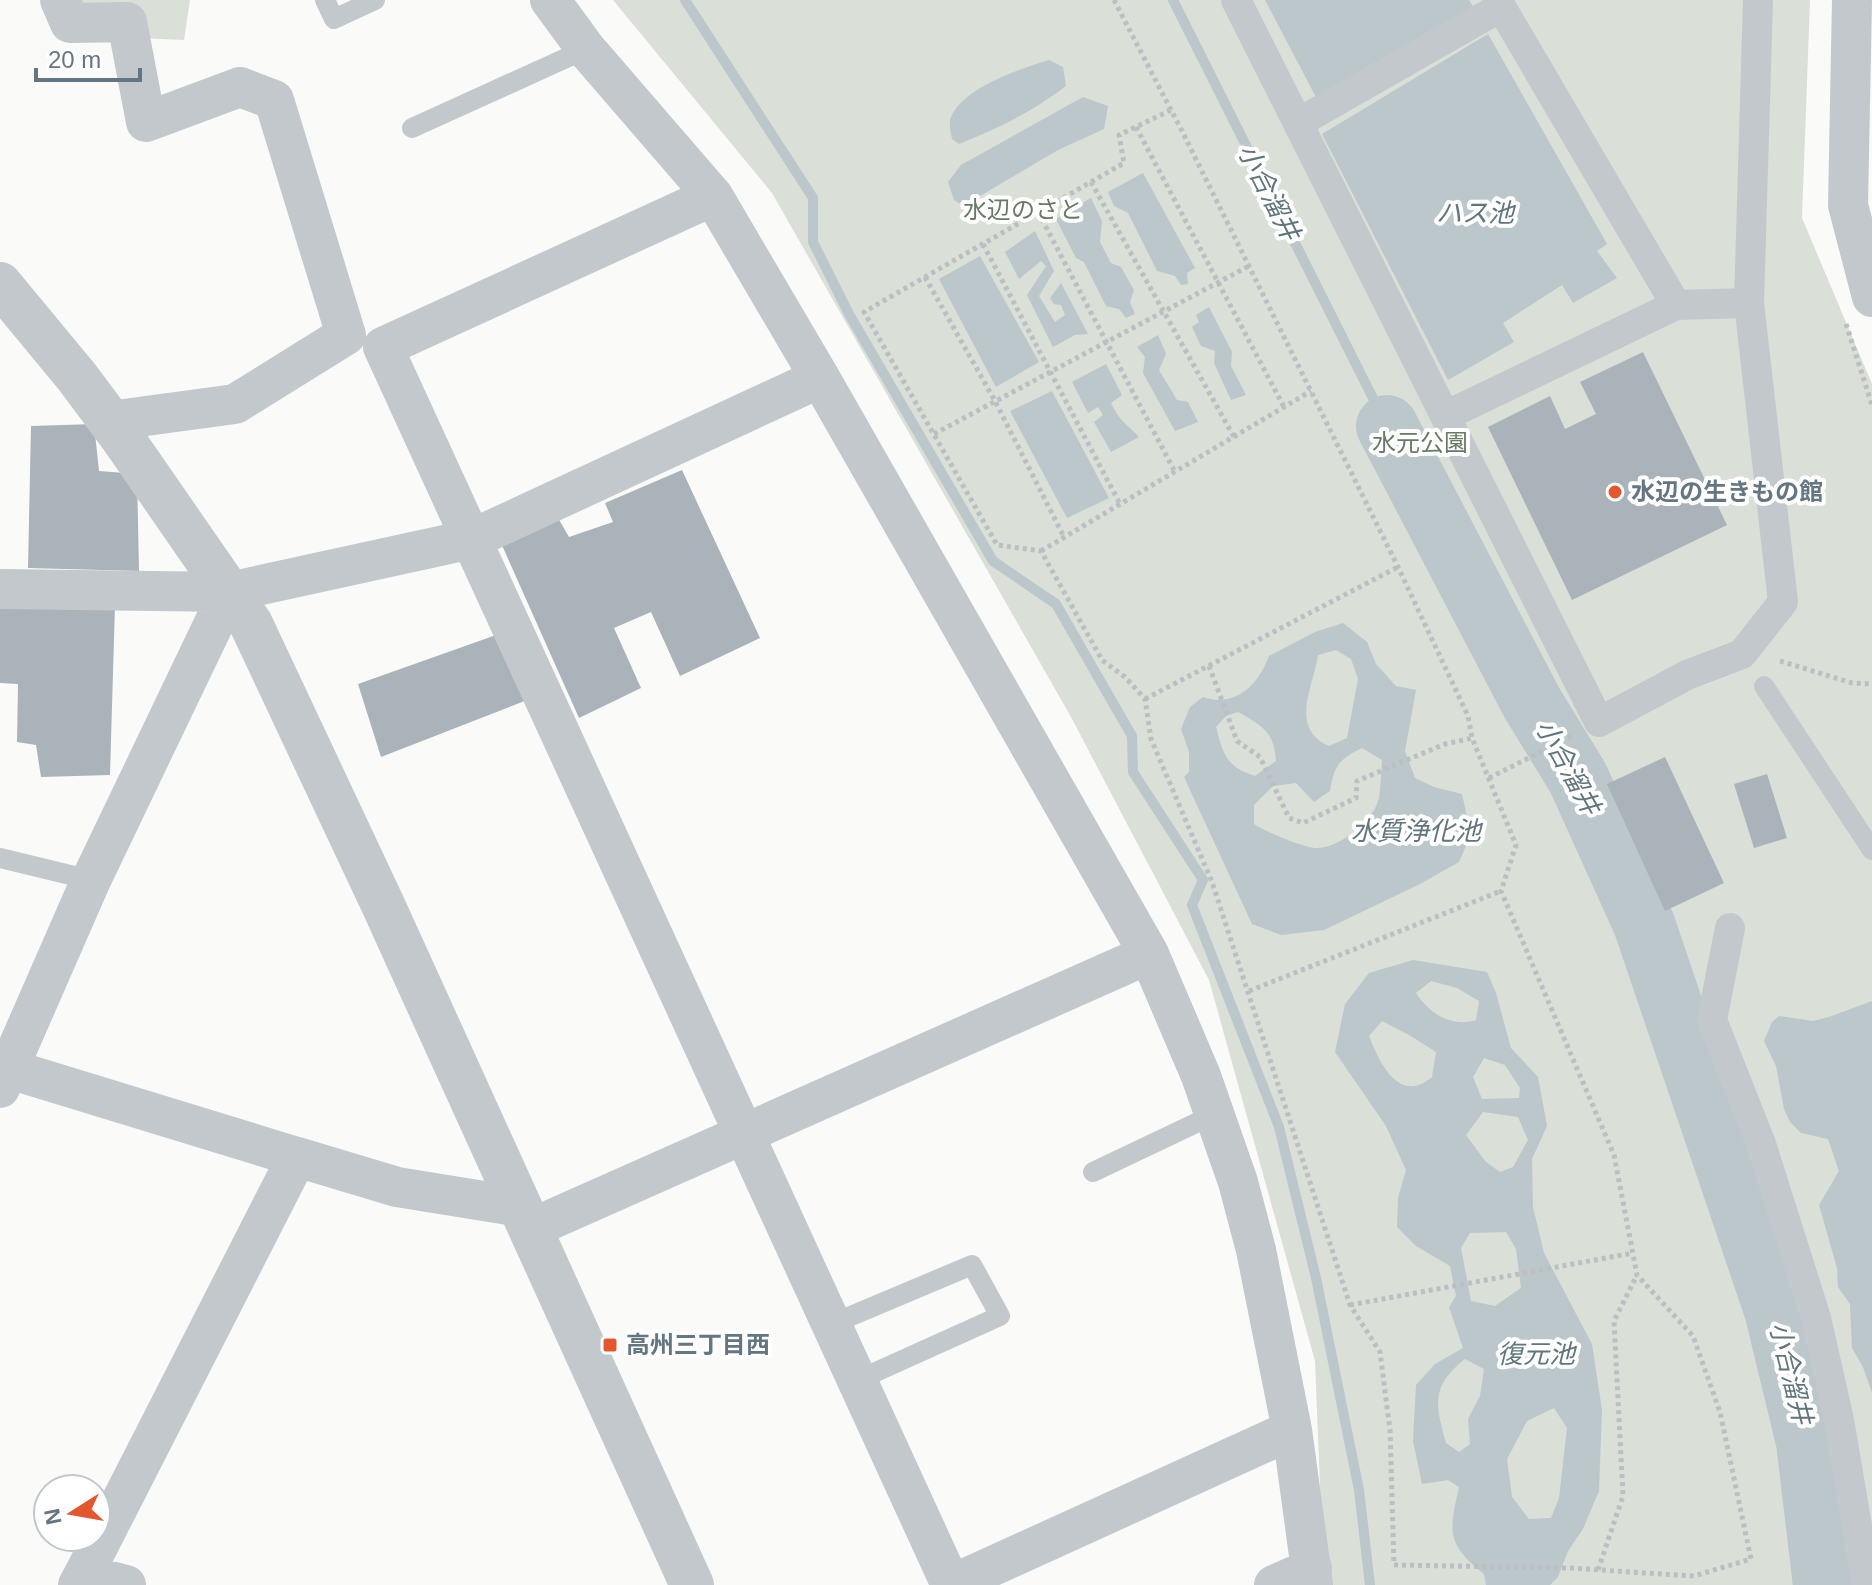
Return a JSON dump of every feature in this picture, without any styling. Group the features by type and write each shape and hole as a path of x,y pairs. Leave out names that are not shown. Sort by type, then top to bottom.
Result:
{"street":[{"path":"60,0 70,23 127,22 146,122 240,87 274,100 346,335 235,404 109,421"},
{"path":"550,0 586,49 713,196 1149,954 1201,1076 1238,1182 1256,1250 1292,1430 1313,1576 1274,1585"},
{"path":"1236,0 1599,722 1687,675 1742,654 1783,602 1749,303 1758,0"},
{"path":"1852,0 1860,172 1848,205 1872,297"},
{"path":"1298,123 1499,4 1676,305"},
{"path":"713,196 383,347 951,1585 1292,1430"},
{"path":"0,284 109,421 229,592 258,639 391,921 692,1585"},
{"path":"1445,416 1676,305 1749,303"},
{"path":"0,589 229,592 472,539 820,378"},
{"path":"229,592 91,880 3,1074 397,1187 526,1218 746,1135 1149,954"},
{"path":"1730,928 1712,1020 1761,1144 1816,1318 1839,1420 1867,1585"},
{"path":"126,1585 81,1580 297,1157"}],"lane":[{"path":"325,0 334,19 375,0"},
{"path":"412,128 586,49"},
{"path":"1764,686 1872,850"},
{"path":"0,858 91,880"},
{"path":"1093,1172 1215,1114"},
{"path":"832,1324 972,1265 1000,1316 858,1380"}],"path":[{"path":"1041,551 1102,660 1125,677 1145,699 1151,739 1212,882 1350,1305 1380,1352 1390,1430 1394,1565 1598,1570 1694,1576 1751,1559 1720,1412 1693,1336 1637,1275 1614,1155 1501,891 1516,845 1472,738 1468,716 1311,391 1114,0"},
{"path":"1171,110 1119,135 1124,163 864,312 997,545 1041,551 1311,391"},
{"path":"1136,127 1284,407"},
{"path":"1091,182 1234,437"},
{"path":"1038,212 1175,472"},
{"path":"983,244 1120,504"},
{"path":"934,434 1249,266"},
{"path":"925,277 995,401 1064,537"},
{"path":"1145,699 1398,567"},
{"path":"1742,654 1775,660 1852,683 1872,684"},
{"path":"1209,666 1237,741 1260,757 1289,818 1303,823 1356,798 1357,781 1445,744 1472,738"},
{"path":"1489,778 1572,736"},
{"path":"1249,991 1501,891"},
{"path":"1350,1305 1633,1253"},
{"path":"1598,1570 1623,1496 1614,1321 1637,1275"}],"green space":[{"path":"67,0 190,0 184,40 138,38"},
{"name":"水元公園","path":"613,0 1810,0 1802,218 1872,384 1872,1585 1324,1585 1315,1361 1209,980 1071,717 772,193"}],"water":[{"path":"1265,0 1469,0 1475,10 1318,101"},
{"name":"ハス池","path":"1488,34 1607,244 1597,251 1617,278 1573,303 1562,285 1503,323 1514,342 1448,380 1322,134"},
{"path":"1049,60 1063,67 1066,86 1028,111 987,132 959,144 952,139 950,120 965,99 992,82"},
{"path":"1083,97 1108,106 1104,129 1058,150 968,203 962,205 954,200 948,182 961,165"},
{"path":"1143,173 1195,268 1187,273 1188,284 1181,285 1175,276 1157,271 1128,213 1114,206 1108,192"},
{"path":"1091,198 1102,221 1100,242 1111,263 1121,267 1134,290 1130,302 1135,314 1126,318 1119,309 1106,306 1084,262 1076,258 1056,219"},
{"path":"1035,231 1054,271 1039,296 1055,322 1065,315 1061,305 1054,304 1050,298 1061,283 1088,334 1075,335 1053,347 1027,295 1046,266 1041,261 1019,279 1005,252"},
{"path":"980,256 1039,362 996,387 939,279"},
{"path":"1209,307 1232,352 1231,366 1246,395 1231,400 1214,363 1215,351 1201,346 1192,327 1199,322 1196,315"},
{"path":"1158,335 1166,354 1159,370 1177,400 1188,402 1198,422 1175,431 1143,373 1145,357 1137,347"},
{"path":"1106,364 1122,395 1111,403 1121,419 1139,437 1111,452 1094,422 1103,415 1098,407 1088,413 1072,382"},
{"path":"1052,391 1109,498 1067,518 1010,411"},
{"name":"水質浄化池","path":"1343,623 1367,642 1376,664 1396,686 1416,690 1405,751 1415,778 1462,794 1471,834 1459,862 1420,884 1324,930 1281,935 1252,924 1184,777 1189,772 1189,752 1181,729 1190,707 1203,697 1226,699 1244,692 1259,676 1269,656 1315,632","holes":["1336,650 1351,659 1358,679 1347,738 1329,746 1309,728 1306,717 1318,655","1238,712 1266,731 1273,743 1276,761 1255,776 1232,764 1224,752 1216,727 1226,716","1362,748 1382,760 1380,789 1371,815 1346,838 1312,848 1254,824 1254,805 1273,786 1296,783 1314,802 1330,791 1339,764"]},
{"name":"復元池","path":"1413,960 1487,972 1511,1048 1538,1077 1547,1126 1532,1159 1533,1207 1544,1253 1592,1344 1602,1410 1599,1491 1558,1577 1550,1585 1486,1585 1484,1574 1463,1554 1454,1536 1453,1515 1459,1487 1448,1480 1422,1484 1413,1441 1416,1385 1435,1364 1463,1348 1449,1307 1456,1296 1450,1266 1416,1246 1397,1227 1398,1198 1406,1170 1386,1126 1335,1052 1345,1004 1369,973","holes":["1431,981 1457,988 1479,1001 1476,1020 1458,1022 1442,1017 1427,1007 1416,993","1382,1021 1436,1052 1432,1077 1415,1086 1399,1082 1380,1061 1369,1036","1484,1058 1505,1065 1520,1088 1519,1098 1482,1099 1473,1077","1483,1112 1518,1117 1528,1140 1513,1167 1500,1172 1486,1162 1466,1135","1506,1232 1516,1249 1521,1288 1495,1306 1471,1301 1461,1248 1470,1233","1465,1359 1484,1369 1480,1396 1468,1419 1470,1444 1459,1452 1446,1443 1438,1406 1446,1378","1554,1408 1567,1428 1559,1498 1551,1518 1529,1519 1512,1497 1507,1459 1527,1421"]},
{"path":"1872,1001 1872,1393 1852,1348 1850,1304 1838,1287 1837,1268 1819,1205 1839,1171 1828,1139 1801,1133 1790,1122 1784,1109 1776,1066 1764,1041 1772,1022 1779,1016 1813,1021"}],"building":[{"name":"水辺の生きもの館","path":"1643,352 1727,525 1572,600 1488,427 1550,396 1565,429 1596,414 1580,382"},
{"path":"94,424 99,471 137,474 139,571 28,568 31,426"},
{"path":"682,470 760,638 680,676 651,612 614,628 641,688 579,718 501,543 558,518 569,537 613,522 605,503"},
{"path":"115,604 110,775 41,777 36,745 17,742 18,684 0,683 0,606"},
{"path":"499,634 527,700 381,757 358,684"},
{"path":"1665,757 1724,883 1665,911 1607,784"},
{"path":"1767,774 1787,838 1754,848 1734,784"}],"waterway":[{"path":"685,0 813,198 813,242 849,314 993,561 1056,604 1132,736 1133,772 1203,880 1192,905 1279,1127 1316,1278 1359,1490 1370,1585"},
{"name":"小合溜井","path":"1173,0 1387,426"},
{"name":"小合溜井","path":"1387,426 1532,703 1578,778 1644,924 1775,1310 1807,1442 1824,1585"}],"place":[{"name":"水辺の生きもの館","path":"1615,492"},
{"name":"高州三丁目西","path":"610,1345"}],"park label":[{"name":"水辺のさと","path":"1023,210"}]}
